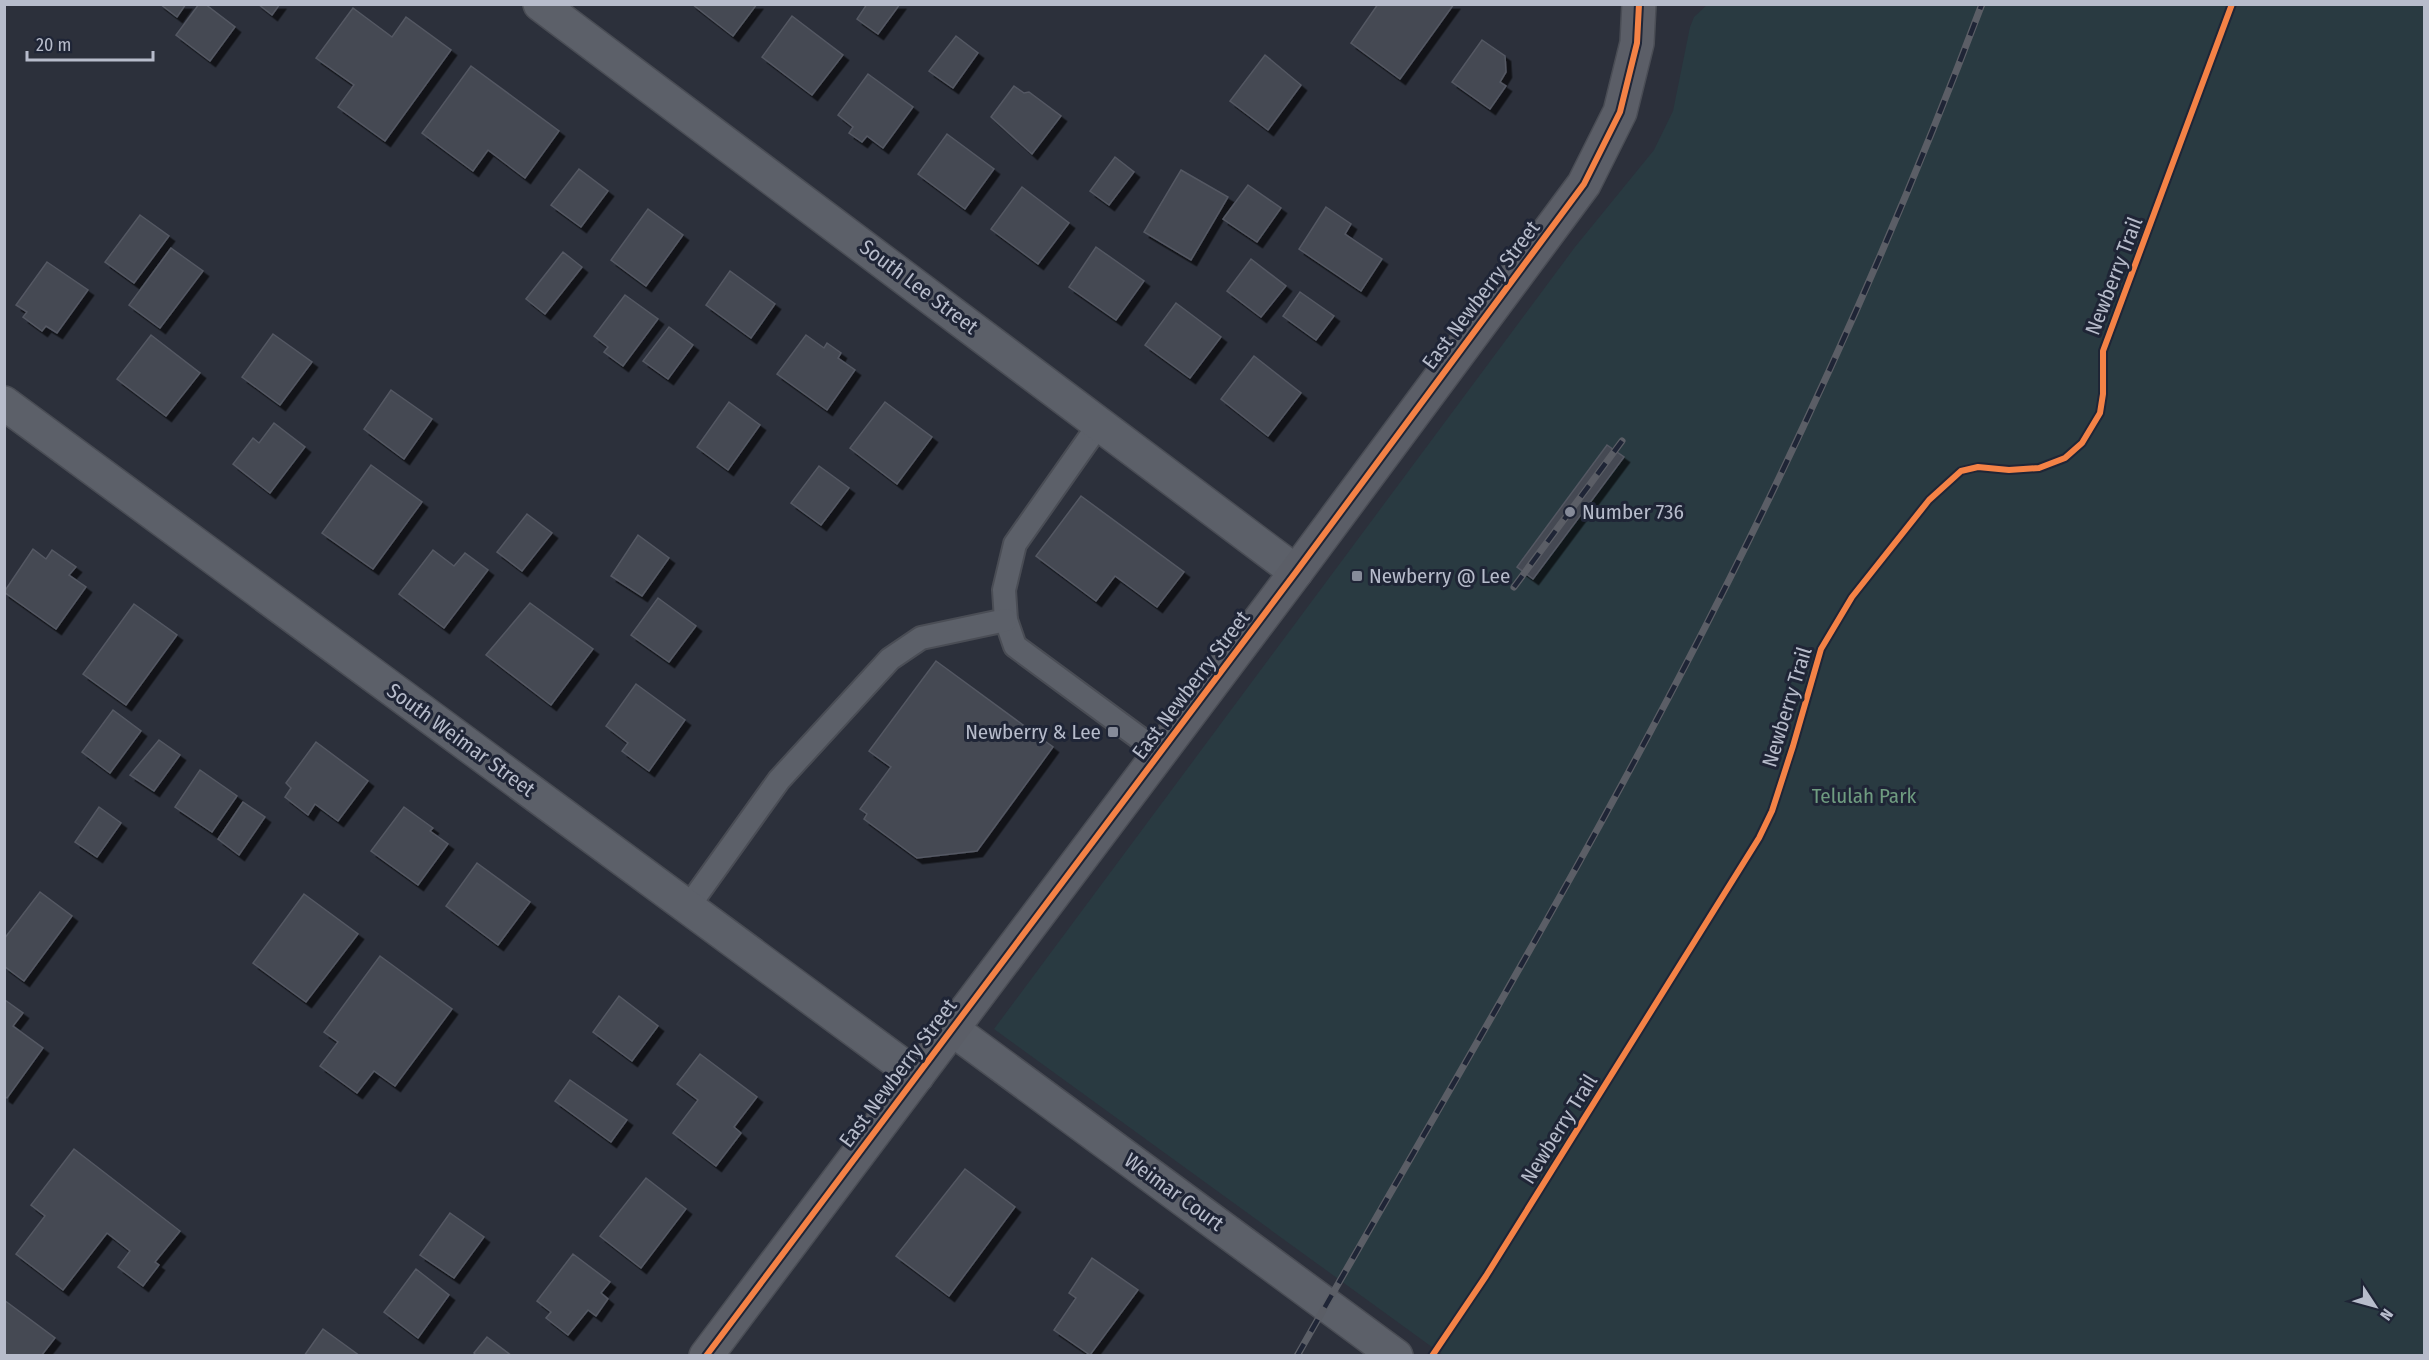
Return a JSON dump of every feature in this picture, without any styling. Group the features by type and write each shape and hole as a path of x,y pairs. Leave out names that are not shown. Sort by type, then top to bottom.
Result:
{"main road":[{"name":"East Newberry Street","path":"706,1356 1296,572 1584,184 1620,112 1637,43 1639,4"}],"street":[{"name":"South Lee Street","path":"540,4 1296,572"},
{"name":"South Weimar Street","path":"4,403 917,1076"},
{"name":"Weimar Court","path":"952,1029 1396,1356"}],"lane":[{"path":"1100,423 1016,544 1005,590 1006,620 1014,646 1160,753"},
{"path":"688,907 779,780 890,659 921,638 1006,620"}],"green space":[{"name":"Telulah Park","path":"1708,4 2424,5 2424,1355 1443,1355 994,1029 1575,247 1654,150 1673,111 1690,27 1694,17"}],"building":[{"path":"160,4 186,4 177,17"},
{"path":"199,4 205,4 235,27 210,61 176,35"},
{"path":"258,4 280,4 272,15"},
{"path":"692,4 757,4 733,36"},
{"path":"867,4 900,4 878,34 857,19"},
{"path":"1378,4 1454,4 1400,79 1351,43"},
{"path":"353,8 392,37 406,17 451,50 385,141 338,107 354,85 316,58"},
{"path":"792,16 843,55 812,95 762,57"},
{"path":"956,36 978,53 953,88 929,71"},
{"path":"1482,40 1505,56 1506,72 1500,82 1506,86 1490,109 1452,82"},
{"path":"1265,55 1301,85 1268,130 1230,101"},
{"path":"471,66 559,131 525,178 488,150 473,171 422,133"},
{"path":"868,74 913,107 883,148 867,136 862,142 849,133 853,127 838,115"},
{"path":"1014,86 1024,93 1029,92 1061,116 1032,154 991,117"},
{"path":"947,134 994,169 965,209 918,174"},
{"path":"1115,157 1134,172 1109,205 1090,191"},
{"path":"579,169 608,191 581,227 551,205"},
{"path":"1181,170 1228,197 1191,260 1144,232"},
{"path":"1248,185 1281,208 1257,242 1223,219"},
{"path":"1022,187 1069,223 1038,264 991,229"},
{"path":"1326,207 1351,224 1345,234 1382,259 1361,291 1299,249"},
{"path":"648,209 683,235 646,286 611,260"},
{"path":"140,215 169,236 134,283 105,262"},
{"path":"1096,247 1144,281 1116,320 1069,287"},
{"path":"171,248 203,271 160,328 129,305"},
{"path":"563,252 582,267 545,314 526,299"},
{"path":"1251,259 1286,286 1261,317 1227,291"},
{"path":"47,262 88,290 57,333 46,326 42,331 23,317 27,312 16,305"},
{"path":"730,271 775,304 751,338 706,305"},
{"path":"1300,292 1334,316 1316,340 1283,316"},
{"path":"625,295 658,319 623,366 604,352 608,347 594,336"},
{"path":"1176,303 1221,337 1190,378 1145,345"},
{"path":"669,327 693,345 668,379 643,361"},
{"path":"273,334 312,362 280,405 242,377"},
{"path":"151,335 200,373 166,416 117,379"},
{"path":"806,335 824,348 827,343 841,353 838,358 855,370 827,410 777,374"},
{"path":"1254,356 1301,393 1268,436 1221,399"},
{"path":"391,390 432,419 404,459 364,429"},
{"path":"729,402 760,425 728,470 697,447"},
{"path":"885,402 932,437 897,484 850,448"},
{"path":"274,423 305,447 270,493 233,464 253,438 259,443"},
{"name":"Number 736","path":"1607,445 1624,457 1533,579 1517,567"},
{"path":"371,465 422,502 373,569 322,533"},
{"path":"819,466 849,488 821,525 791,503"},
{"path":"1081,496 1184,572 1157,607 1115,576 1096,601 1036,556"},
{"path":"527,514 552,533 522,571 497,552"},
{"path":"638,535 669,558 642,596 611,576"},
{"path":"33,549 46,559 52,550 76,567 69,575 86,587 56,629 4,592"},
{"path":"433,550 454,566 465,553 488,570 444,628 399,594"},
{"path":"658,598 696,626 669,662 631,635"},
{"path":"530,603 593,649 551,705 486,655"},
{"path":"134,604 177,635 126,705 83,674"},
{"path":"936,661 1053,747 977,851 917,858 864,819 867,814 860,809 891,767 869,751"},
{"path":"636,684 685,720 649,771 622,751 628,743 606,726"},
{"path":"113,710 141,731 110,773 82,752"},
{"path":"159,740 180,755 154,791 130,775"},
{"path":"316,742 368,781 338,821 315,804 308,815 285,797 291,788 286,783"},
{"path":"200,770 237,796 212,832 175,807"},
{"path":"243,802 265,817 239,855 218,839"},
{"path":"99,807 121,823 97,857 75,842"},
{"path":"404,807 433,828 430,831 448,844 418,885 371,851"},
{"path":"477,863 530,902 498,945 446,906"},
{"path":"40,892 72,916 24,981 4,966 4,939"},
{"path":"304,894 358,934 306,1002 253,963"},
{"path":"380,956 452,1009 395,1086 374,1071 357,1093 320,1066 338,1042 324,1032"},
{"path":"619,996 658,1026 632,1061 593,1032"},
{"path":"5,1000 23,1013 13,1026 43,1048 7,1098 4,1096"},
{"path":"700,1054 757,1097 734,1127 741,1133 716,1166 673,1133 698,1100 677,1084"},
{"path":"570,1080 627,1120 611,1142 555,1101"},
{"path":"74,1149 180,1231 155,1262 159,1265 143,1286 118,1267 130,1251 107,1233 63,1290 16,1254 45,1216 31,1205"},
{"path":"965,1169 1015,1207 949,1296 896,1256"},
{"path":"646,1178 686,1209 641,1268 600,1236"},
{"path":"450,1213 484,1237 454,1278 420,1255"},
{"path":"573,1254 610,1282 601,1293 608,1299 596,1316 588,1310 568,1335 546,1318 551,1312 537,1301"},
{"path":"1092,1258 1138,1290 1090,1355 1054,1330 1076,1298 1069,1293"},
{"path":"416,1269 449,1295 418,1338 384,1312"},
{"path":"4,1300 55,1338 41,1356 4,1356"},
{"path":"323,1329 360,1356 304,1356"},
{"path":"487,1337 512,1356 477,1356 474,1353"}],"railway":[{"path":"1297,1356 1628,774 1731,576 1864,294 1925,150 1982,4"},
{"path":"1514,587 1622,441"}],"cycle path":[{"path":"706,1356 1296,572 1584,184 1620,112 1637,43 1639,4"},
{"name":"Newberry Trail","path":"1432,1356 1486,1276 1759,838 1772,811 1821,649 1852,597 1929,500 1961,471 1978,467 2009,470 2039,468 2065,458 2082,443 2100,413 2103,394 2103,351 2232,4"}],"place":[{"name":"Number 736","path":"1570,512"},
{"name":"Newberry @ Lee","path":"1357,576"},
{"name":"Newberry & Lee","path":"1113,732"}]}
